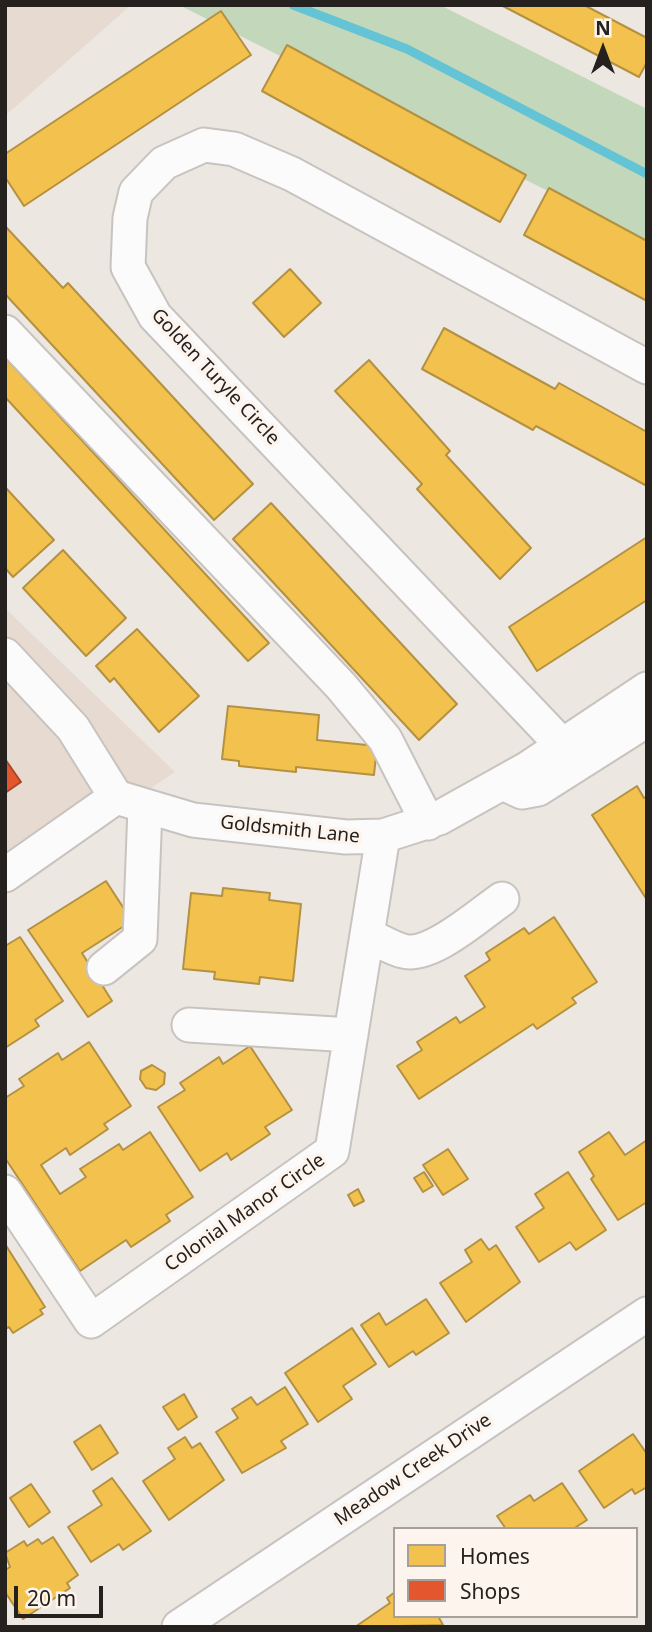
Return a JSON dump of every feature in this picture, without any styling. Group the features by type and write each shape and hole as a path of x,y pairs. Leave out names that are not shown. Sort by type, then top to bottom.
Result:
{"street":[{"name":"Golden Turyle Circle","path":"562,745 155,316 128,267 130,218 136,192 164,163 204,145 233,149 292,174 647,367"},
{"path":"5,332 341,686 386,739 428,823"},
{"path":"5,655 73,728 130,802 140,939 104,968"},
{"name":"Goldsmith Lane","path":"130,802 192,820 346,837 383,836 428,823 503,782 647,689"},
{"path":"503,782 509,788 522,792 538,789 647,720"},
{"path":"5,876 130,802"},
{"name":"Colonial Manor Circle","path":"5,1192 91,1321 332,1151 383,836"},
{"path":"367,935 403,951 417,953 433,947 502,899"},
{"path":"189,1025 351,1035"},
{"name":"Meadow Creek Drive","path":"179,1627 647,1314"}],"shaded area":[{"path":"5,5 131,5 5,116"},
{"path":"5,608 175,772 5,887"}],"green space":[{"path":"179,5 440,5 647,109 647,241"}],"building: Homes":[{"path":"501,5 584,5 647,38 647,62 639,77"},
{"path":"221,11 251,55 24,206 5,177 5,154"},
{"path":"287,45 526,175 500,222 262,91"},
{"path":"549,188 647,241 647,301 524,235"},
{"path":"5,226 63,288 68,283 253,484 214,520 5,294"},
{"path":"290,269 321,303 284,337 253,303"},
{"path":"444,328 555,389 559,383 647,432 647,486 536,426 533,430 422,369"},
{"path":"5,357 269,643 248,661 5,397"},
{"path":"369,360 450,451 446,455 531,548 500,579 417,489 422,484 335,391"},
{"path":"5,487 54,540 13,577 5,568"},
{"path":"271,503 457,704 419,740 233,539"},
{"path":"647,537 647,600 537,671 509,627"},
{"path":"63,550 126,618 86,656 23,588"},
{"path":"137,629 199,696 159,732 114,678 110,682 96,666"},
{"path":"228,706 319,715 317,740 377,746 374,775 296,767 296,772 239,766 239,761 222,759"},
{"path":"637,786 644,798 647,796 647,900 592,815"},
{"path":"106,881 132,921 82,953 112,1001 88,1017 28,930"},
{"path":"223,888 270,893 269,900 301,904 293,981 260,977 259,984 214,979 215,972 183,969 191,893 222,896"},
{"path":"554,917 597,982 572,998 576,1003 537,1029 533,1024 419,1099 397,1066 422,1050 417,1042 456,1017 460,1023 485,1007 465,976 490,960 486,953 524,928 529,934"},
{"path":"20,937 63,1001 35,1020 39,1026 5,1048 5,946"},
{"path":"89,1042 131,1106 104,1124 108,1129 70,1155 66,1148 41,1165 60,1194 86,1177 80,1169 119,1144 123,1150 150,1132 193,1197 166,1215 170,1221 131,1247 126,1240 80,1271 5,1158 5,1098 24,1086 19,1079 58,1053 62,1060"},
{"path":"250,1046 292,1110 265,1127 270,1134 231,1160 227,1153 200,1171 158,1107 185,1090 180,1083 219,1057 223,1064"},
{"path":"152,1065 165,1073 164,1084 156,1090 146,1088 140,1079 141,1071"},
{"path":"609,1132 625,1155 647,1140 647,1202 618,1220 591,1179 594,1176 579,1152"},
{"path":"448,1149 468,1179 443,1195 423,1165"},
{"path":"424,1172 433,1186 423,1192 414,1178"},
{"path":"568,1172 606,1230 576,1250 570,1242 539,1262 516,1227 544,1208 535,1194"},
{"path":"358,1189 364,1201 354,1206 348,1195"},
{"path":"481,1239 489,1250 496,1245 520,1282 466,1322 440,1283 472,1262 465,1250"},
{"path":"5,1244 45,1307 40,1310 43,1314 13,1333 9,1327 5,1329"},
{"path":"426,1299 449,1333 416,1355 413,1351 389,1367 361,1325 379,1313 386,1325"},
{"path":"352,1328 376,1364 343,1386 352,1399 318,1422 285,1373"},
{"path":"285,1387 308,1424 281,1441 286,1448 242,1473 216,1432 238,1418 232,1409 251,1397 257,1405"},
{"path":"184,1394 197,1417 178,1430 163,1407"},
{"path":"100,1425 118,1453 92,1470 74,1442"},
{"path":"633,1434 647,1454 647,1487 635,1494 632,1489 604,1508 579,1471"},
{"path":"185,1437 192,1448 200,1443 224,1480 169,1520 143,1481 175,1459 168,1448"},
{"path":"112,1478 151,1531 123,1550 119,1544 91,1562 68,1527 102,1505 93,1491"},
{"path":"562,1483 587,1520 576,1527 505,1527 497,1516 530,1495 534,1501"},
{"path":"31,1484 50,1512 29,1527 10,1498"},
{"path":"53,1537 78,1575 67,1583 70,1588 23,1619 5,1592 5,1570 10,1567 5,1553 24,1541 27,1546 38,1539 42,1544"},
{"path":"393,1594 393,1618 439,1618 443,1625 355,1627 390,1603 387,1598"}],"building: Shops":[{"path":"5,759 21,782 5,793"}],"waterway":[{"path":"293,5 407,49 647,174"}]}
